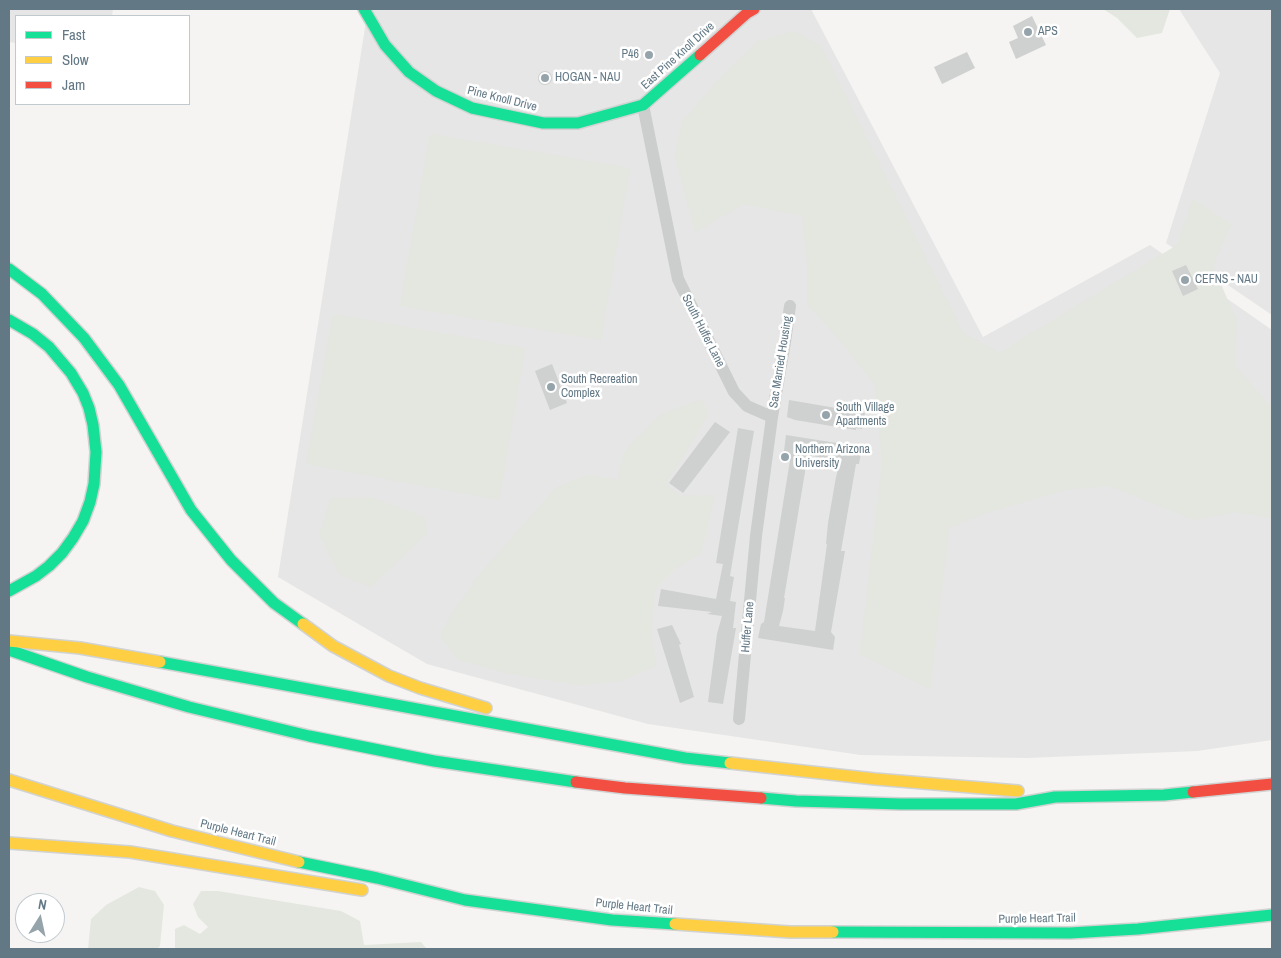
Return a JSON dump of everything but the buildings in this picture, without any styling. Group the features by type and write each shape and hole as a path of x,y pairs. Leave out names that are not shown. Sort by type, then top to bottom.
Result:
{"main road":[{"name":"Pine Knoll Drive","path":"364,9 385,45 409,72 436,92 472,108 543,123 578,123 643,105"},
{"name":"East Pine Knoll Drive","path":"643,105 747,13 754,9"},
{"path":"9,268 42,294 84,338 119,385 191,510 231,560 274,603 333,646 389,676 420,688 498,712 566,729 605,743"},
{"path":"9,320 33,334 49,347 71,373 81,389 89,408 96,452 94,484 90,502 83,521 73,538 49,566 36,576 9,591"},
{"path":"9,641 80,648 685,758 875,779 1014,790 1055,797"},
{"path":"9,650 118,686 245,721 308,736 434,761 625,788 698,795 857,804 1016,804 1055,797 1164,794 1272,784"},
{"name":"Purple Heart Trail","path":"9,780 172,831 271,856 377,878 466,900 612,920 790,932 980,934 1070,933 1138,929 1272,915"},
{"path":"9,843 149,855 381,892 466,900"}],"street":[{"name":"South Huffer Lane","path":"643,105 678,279 734,392 747,406 772,417"},
{"name":"Sac Married Housing","path":"772,417 786,342 790,306"},
{"name":"Huffer Lane","path":"739,718 756,536 772,417"}],"shaded area":[{"path":"9,9 113,9 112,15 15,15 15,43 9,42"},
{"name":"Northern Arizona University","path":"368,9 811,9 983,337 1150,245 1272,330 1272,740 1197,751 1026,758 861,755 648,724 427,664 278,577"},
{"path":"1103,9 1170,9 1162,33 1137,38 1117,18"},
{"path":"1179,9 1272,9 1272,315 1166,243 1220,73"},
{"path":"794,31 821,46 963,333 999,353 1177,245 1193,199 1231,224 1213,265 1237,322 1234,365 1272,408 1272,521 1271,518 1235,512 1194,520 1110,486 1070,489 989,512 949,528 930,689 860,654 882,463 875,385 839,339 807,304 808,268 802,216 744,204 695,232 675,156 682,122 721,77 759,41"},
{"path":"430,134 630,168 601,340 400,306"},
{"path":"333,314 525,348 499,500 306,464"},
{"path":"702,399 708,415 666,484 680,496 715,495 701,554 677,567 655,589 651,631 656,666 621,681 577,685 506,673 459,660 440,637 449,618 479,575 557,487 587,475 618,480 624,452 660,415"},
{"path":"370,497 424,517 428,532 370,587 340,575 319,534 331,498"},
{"path":"139,887 155,891 164,905 160,946 157,949 88,949 91,919 106,905"},
{"path":"201,891 218,891 341,911 360,921 364,945 421,942 427,949 175,949 175,929 184,925 200,934 208,927 198,917 193,904"}],"traffic: fast":[{"path":"364,9 385,45 409,72 436,91 472,108 543,123 578,123 643,105 700,55"},
{"path":"9,269 42,294 84,338 119,385 191,510 231,560 274,603 303,624"},
{"path":"9,320 33,334 49,347 71,373 83,393 89,408 96,452 94,484 90,502 83,521 73,538 49,566 36,576 9,591"},
{"path":"9,650 87,677 189,707 309,736 434,761 576,782"},
{"path":"160,662 685,758 730,763"},
{"path":"761,798 901,804 1016,804 1055,797 1164,795 1193,792"},
{"path":"299,862 377,878 465,900 612,920 675,924"},
{"path":"833,932 1070,933 1138,929 1272,915"}],"traffic: slow":[{"path":"303,624 333,646 389,676 420,688 486,708"},
{"path":"9,641 80,648 160,662"},
{"path":"730,763 875,779 1018,791"},
{"path":"9,780 172,831 299,862"},
{"path":"9,843 130,852 362,890"},
{"path":"675,924 790,932 833,932"}],"traffic: jam":[{"path":"700,55 754,9"},
{"path":"576,782 625,788 761,798"},
{"path":"1193,792 1272,784"}],"place":[{"name":"APS","path":"1028,32"},
{"name":"P46","path":"649,55"},
{"name":"HOGAN - NAU","path":"545,78"},
{"name":"CEFNS - NAU","path":"1185,280"},
{"name":"South Recreation Complex","path":"551,387"},
{"name":"South Village Apartments","path":"826,415"},
{"name":"Northern Arizona University","path":"785,457"}]}
